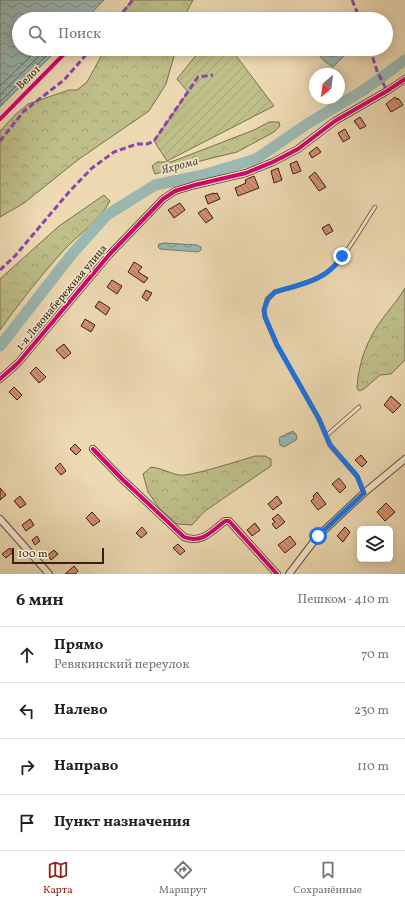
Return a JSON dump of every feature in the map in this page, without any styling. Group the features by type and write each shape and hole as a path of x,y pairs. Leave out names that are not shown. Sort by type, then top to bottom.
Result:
{"street":[{"name":"1-я Левонабережная улица","path":"0,379 18,363 109,255 163,199 175,191 246,173 273,162 298,149 335,121 405,79"},
{"path":"93,449 184,538 192,540 201,539 225,521 229,521 277,574"},
{"path":"289,574 318,536 364,493 405,458"},
{"path":"0,519 49,574"}],"lane":[{"path":"364,493 357,476 330,445 319,419 277,345 265,317 265,304 275,292 316,278 332,269 375,207"},
{"path":"326,436 359,406"}],"green space":[{"path":"131,0 193,0 187,12 124,12"},
{"path":"101,56 174,56 166,84 149,111 79,159 24,203 0,217 0,131 28,104 69,90 77,90 87,82"},
{"path":"195,56 236,56 274,106 167,161 154,141 188,92 177,79"},
{"path":"269,122 279,122 280,126 274,132 237,152 155,174 152,166 157,162 171,162 254,130"},
{"path":"104,195 110,201 100,215 47,269 0,330 0,279 59,226"},
{"path":"405,288 405,360 391,374 380,375 364,389 359,391 357,388 358,375 361,361 368,343 379,324"},
{"path":"255,456 265,456 271,459 271,466 205,511 192,525 177,524 159,508 148,492 143,474 151,467 179,475 185,475"}],"water":[{"path":"0,0 104,0 93,12 12,12 12,56 51,56 0,107"},
{"path":"320,56 343,56 333,67"},
{"path":"159,244 197,245 201,247 201,250 198,252 160,249 158,247"},
{"path":"293,431 296,434 296,440 284,447 280,445 280,437"}],"building":[{"path":"395,97 397,100 398,98 403,105 391,112 386,104"},
{"path":"360,117 366,126 360,129 354,121"},
{"path":"345,129 350,138 343,142 338,133"},
{"path":"317,147 321,152 312,158 309,153"},
{"path":"297,161 301,171 293,174 290,164"},
{"path":"278,168 282,180 274,183 271,171"},
{"path":"315,172 326,187 319,191 309,177"},
{"path":"254,176 259,188 238,196 235,188 246,183 245,180"},
{"path":"217,193 220,199 208,204 205,196"},
{"path":"180,203 185,210 174,218 168,210"},
{"path":"206,208 213,218 206,223 198,213"},
{"path":"329,224 333,231 326,235 322,228"},
{"path":"134,262 142,267 138,272 148,278 144,283 128,272"},
{"path":"112,280 122,286 117,294 107,287"},
{"path":"146,290 152,293 147,301 142,297"},
{"path":"99,301 110,308 106,315 95,307"},
{"path":"85,319 95,325 91,332 81,326"},
{"path":"64,344 71,353 64,359 56,350"},
{"path":"36,367 46,377 39,383 30,373"},
{"path":"14,387 22,395 17,400 9,392"},
{"path":"391,396 401,405 393,413 384,405"},
{"path":"75,444 81,450 76,455 70,449"},
{"path":"361,455 367,462 362,467 355,460"},
{"path":"60,463 66,471 61,475 55,468"},
{"path":"339,478 346,487 340,493 332,484"},
{"path":"0,488 6,495 0,500"},
{"path":"317,492 326,504 318,510 311,501"},
{"path":"20,496 26,504 20,508 14,501"},
{"path":"277,496 282,503 273,510 268,504"},
{"path":"386,503 395,512 385,521 377,512"},
{"path":"92,512 100,521 93,526 86,518"},
{"path":"278,514 285,522 276,529 272,524 275,522 272,519"},
{"path":"30,519 34,525 26,531 22,525"},
{"path":"255,523 260,530 252,536 247,530"},
{"path":"142,527 147,533 141,538 136,533"},
{"path":"345,527 350,532 343,542 337,536"},
{"path":"37,536 40,541 35,545 32,540"},
{"path":"290,536 296,544 285,553 278,545"},
{"path":"178,544 185,551 180,555 173,548"},
{"path":"10,548 13,552 6,558 2,554"},
{"path":"54,550 58,554 51,560 48,555"},
{"path":"74,566 78,571 75,574 65,574"}],"waterway":[{"name":"Яхрома","path":"0,346 72,254 107,215 155,185 203,175 256,159 307,124 364,90 405,60"}],"marked path":[{"path":"123,12 133,0"},
{"path":"352,0 357,12"},
{"path":"0,141 24,111 64,80 85,56"},
{"path":"372,56 377,71 387,91"},
{"path":"0,270 15,256 69,192 92,168 114,152 137,144 147,144 154,141 198,77 213,75"}],"cycle path":[{"name":"Вело1","path":"0,119 62,56"},
{"path":"0,379 18,363 109,255 163,199 175,191 246,173 273,162 298,149 335,121 405,79"},
{"path":"93,449 122,479 184,537 190,539 201,538 225,521 229,521 277,574"}],"route":[{"path":"318,536 364,493 357,476 330,445 319,419 277,345 265,317 264,310 268,299 275,292 309,282 324,274 332,269 342,256"}]}
